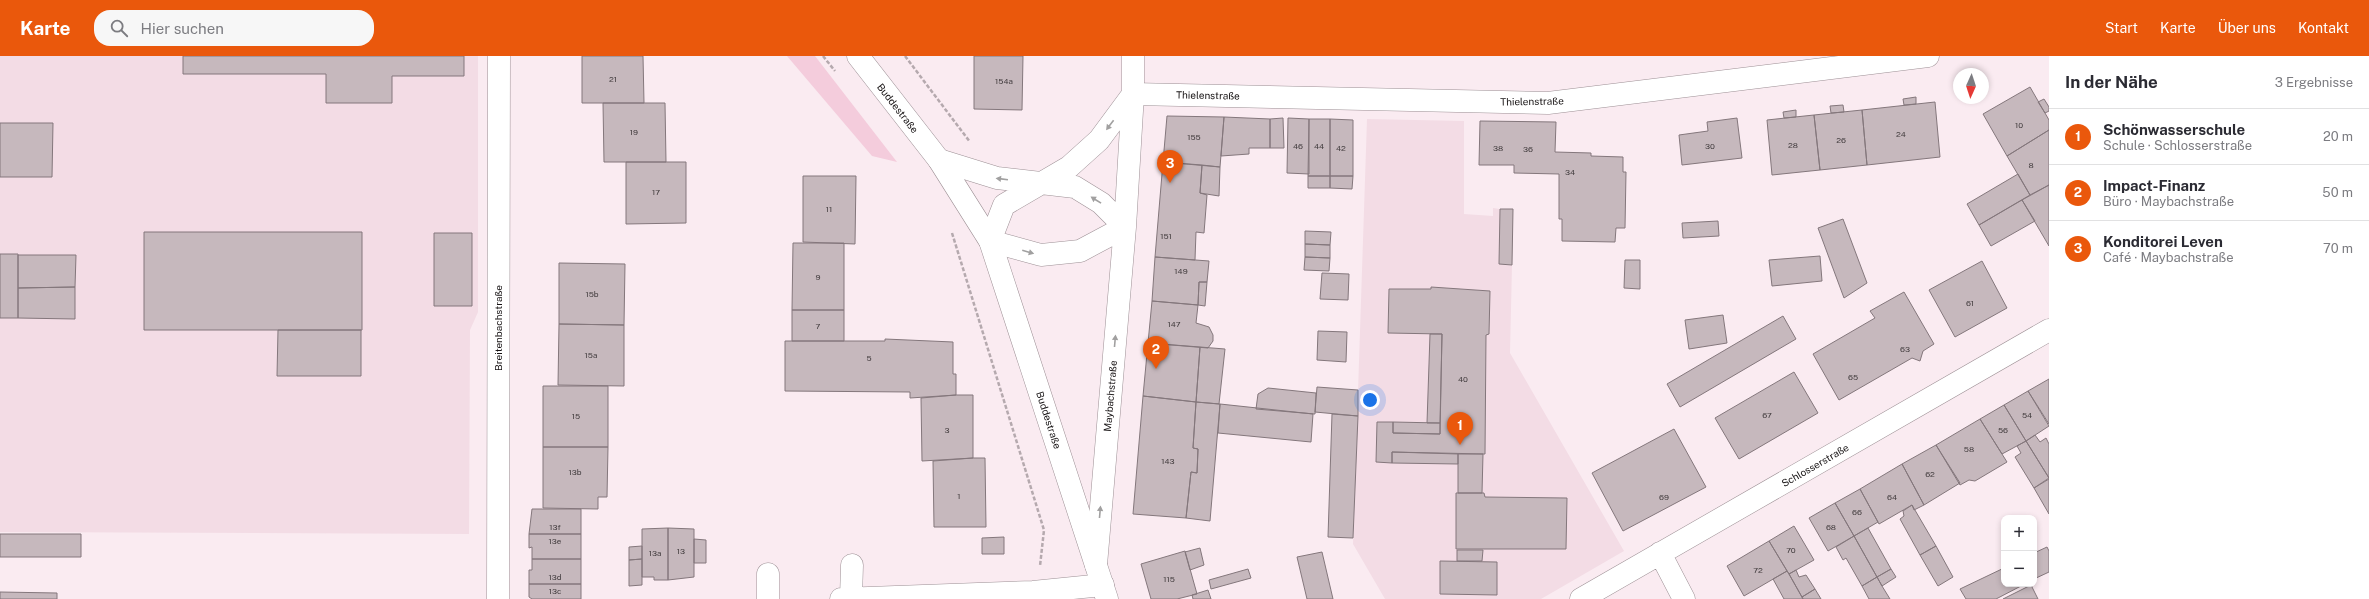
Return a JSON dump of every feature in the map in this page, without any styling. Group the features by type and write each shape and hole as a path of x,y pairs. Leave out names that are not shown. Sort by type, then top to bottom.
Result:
{"street":[{"name":"Breitenbachstraße","path":"498,599 499,56"},
{"name":"Buddestraße","path":"858,56 939,160 990,241 1105,592"},
{"name":"Maybachstraße","path":"1096,565 1125,227 1134,94 1133,56"},
{"name":"Thielenstraße","path":"1134,94 1548,103 1928,56"},
{"path":"939,160 997,178 1040,182 1074,187 1102,203 1125,227 1080,251 1041,255 990,241 1004,205 1040,182 1069,167 1099,140 1134,94"},
{"name":"Schlosserstraße","path":"1581,599 2049,330"},
{"path":"1660,553 1684,599"},
{"path":"852,565 846,599 1105,592"},
{"path":"768,574 768,599"}],"path":[{"path":"823,56 837,74"},
{"path":"905,56 997,178"},
{"path":"951,230 1044,530 1040,570 1033,595"}],"shaded area":[{"path":"0,56 478,56 478,312 470,330 469,534 0,532"},
{"path":"787,56 815,56 897,162 872,156"},
{"path":"1367,119 1464,121 1464,214 1493,216 1493,208 1500,209 1499,264 1512,265 1510,353 1624,551 1541,599 1385,599 1353,544"}],"building":[{"path":"183,56 464,56 464,76 392,76 392,103 326,103 326,74 183,74"},
{"path":"582,56 643,56 644,103 582,103"},
{"path":"974,56 1023,56 1022,110 974,109"},
{"path":"2030,87 2049,120 2049,130 2007,156 1983,114"},
{"path":"1916,97 1916,104 1904,105 1903,99"},
{"path":"2044,99 2049,107 2049,111 2045,113 2038,102"},
{"path":"1935,102 1940,157 1867,165 1862,110"},
{"path":"603,103 665,103 666,162 604,162"},
{"path":"1843,105 1844,112 1831,113 1830,106"},
{"path":"1796,110 1796,117 1784,118 1783,112"},
{"path":"1862,110 1867,165 1820,170 1814,115"},
{"path":"1814,115 1820,170 1772,175 1767,120"},
{"path":"1167,116 1224,117 1220,167 1163,162"},
{"path":"1224,117 1270,119 1270,148 1249,148 1249,154 1221,156"},
{"path":"1283,118 1284,148 1270,148 1270,119"},
{"path":"1288,118 1309,119 1309,174 1287,173"},
{"path":"1737,118 1742,158 1682,165 1679,135 1708,131 1707,122"},
{"path":"1309,119 1330,119 1330,176 1308,176"},
{"path":"1330,119 1353,120 1353,176 1330,176"},
{"path":"1480,121 1556,122 1555,152 1591,153 1591,156 1623,157 1623,172 1626,172 1625,228 1616,228 1615,242 1562,241 1562,219 1559,219 1559,174 1514,173 1514,165 1479,165"},
{"path":"0,123 53,123 52,177 0,177"},
{"path":"2049,130 2049,185 2030,195 2007,156"},
{"path":"626,162 686,162 686,223 626,224"},
{"path":"1163,162 1202,165 1200,193 1207,195 1204,233 1196,232 1195,260 1155,257"},
{"path":"1202,165 1220,167 1219,196 1200,193"},
{"path":"2018,174 2030,195 1979,225 1967,204"},
{"path":"803,176 856,176 855,244 803,242"},
{"path":"1308,176 1330,176 1330,188 1308,188"},
{"path":"1330,176 1353,176 1352,189 1330,188"},
{"path":"2049,185 2049,246 2022,200"},
{"path":"2022,200 2035,221 1991,246 1979,225"},
{"path":"1500,209 1513,209 1512,265 1499,264"},
{"path":"1843,219 1867,283 1844,298 1818,228"},
{"path":"1718,221 1719,236 1683,238 1682,223"},
{"path":"1305,231 1331,232 1330,245 1305,244"},
{"path":"144,232 362,232 362,330 144,330"},
{"path":"434,233 472,233 472,306 434,306"},
{"path":"793,243 844,243 844,310 792,310"},
{"path":"1305,244 1330,245 1330,258 1305,257"},
{"path":"0,254 18,254 18,318 0,318"},
{"path":"18,255 76,255 75,287 18,288"},
{"path":"1820,256 1822,281 1772,286 1769,260"},
{"path":"1155,257 1209,261 1207,282 1199,282 1198,305 1152,301"},
{"path":"1305,257 1330,258 1329,271 1304,270"},
{"path":"1625,260 1640,260 1640,289 1624,288"},
{"path":"1982,261 2007,308 1955,337 1929,290"},
{"path":"559,263 625,264 624,325 559,324"},
{"path":"1322,273 1349,274 1348,300 1320,299"},
{"path":"1199,282 1207,282 1205,306 1198,305"},
{"path":"75,287 75,319 18,318 18,288"},
{"path":"1431,287 1490,291 1489,334 1486,335 1485,454 1392,452 1392,463 1376,462 1377,422 1393,422 1393,433 1440,434 1442,334 1388,333 1389,289 1431,289"},
{"path":"1904,292 1934,344 1923,351 1920,361 1912,358 1839,400 1813,354 1875,318 1870,311"},
{"path":"1152,301 1198,305 1196,323 1209,327 1213,335 1213,341 1208,348 1148,343"},
{"path":"792,310 844,310 844,341 792,341"},
{"path":"1723,315 1727,343 1689,349 1685,320"},
{"path":"1783,316 1796,339 1680,407 1667,384"},
{"path":"559,324 624,325 624,386 558,385"},
{"path":"278,330 361,330 361,376 277,376"},
{"path":"1318,331 1347,332 1346,362 1317,360"},
{"path":"1430,334 1442,334 1440,423 1427,423"},
{"path":"885,339 953,342 953,374 956,374 956,395 910,398 910,392 785,391 785,341 885,341"},
{"path":"1148,343 1200,347 1196,402 1143,396"},
{"path":"1200,347 1225,349 1219,404 1196,402"},
{"path":"1794,372 1818,413 1739,459 1715,418"},
{"path":"2049,379 2049,424 2028,391"},
{"path":"543,386 608,386 608,447 543,447"},
{"path":"1317,387 1358,390 1358,416 1315,412"},
{"path":"1268,388 1316,393 1315,414 1256,409 1258,394"},
{"path":"2028,391 2049,426 2026,441 2004,405"},
{"path":"973,395 973,458 922,461 921,398"},
{"path":"1143,396 1196,402 1193,448 1198,449 1197,473 1191,472 1186,518 1133,514"},
{"path":"1196,402 1220,404 1210,521 1186,518 1191,472 1197,473 1198,449 1193,448"},
{"path":"1220,404 1313,414 1311,442 1218,433"},
{"path":"2004,405 2026,441 2002,454 1980,419"},
{"path":"1332,414 1358,416 1353,538 1328,537"},
{"path":"1980,419 2007,462 1975,481 1969,480 1960,485 1936,445"},
{"path":"1393,422 1440,423 1440,434 1393,433"},
{"path":"1674,429 1706,487 1623,531 1592,473"},
{"path":"2035,435 2040,442 2046,438 2049,444 2049,478 2026,441"},
{"path":"2026,441 2049,478 2034,488 2015,457 2021,453 2017,446"},
{"path":"1936,445 1960,483 1924,505 1902,464"},
{"path":"543,447 608,447 607,497 598,497 598,509 543,508"},
{"path":"1392,452 1458,454 1458,464 1392,463"},
{"path":"1458,454 1483,454 1482,493 1458,493"},
{"path":"985,458 986,527 934,527 933,461"},
{"path":"1902,464 1924,505 1914,510 1912,505 1879,524 1860,489"},
{"path":"2049,479 2049,514 2034,488"},
{"path":"1860,489 1878,522 1854,536 1835,503"},
{"path":"1456,493 1484,493 1485,497 1567,498 1566,549 1456,549"},
{"path":"1835,503 1854,536 1828,551 1809,518"},
{"path":"1912,505 1936,546 1920,555 1900,519 1904,516 1903,511"},
{"path":"532,509 581,509 581,534 529,534"},
{"path":"1794,526 1814,560 1789,574 1769,541"},
{"path":"668,528 668,580 654,580 654,577 642,577 642,529"},
{"path":"668,528 694,529 694,577 668,580"},
{"path":"1868,528 1891,569 1877,577 1854,536"},
{"path":"0,534 81,534 81,557 0,557"},
{"path":"529,534 581,534 581,559 532,559 532,547 529,548"},
{"path":"1854,536 1877,577 1862,586 1846,558 1843,560 1836,547"},
{"path":"1004,537 1004,554 982,554 982,538"},
{"path":"694,539 706,540 706,563 694,563"},
{"path":"1769,541 1787,571 1744,596 1727,566"},
{"path":"642,546 642,559 629,560 629,547"},
{"path":"1936,546 1953,577 1938,586 1920,555"},
{"path":"2047,547 2049,551 2049,572 2037,578 2037,552"},
{"path":"1200,548 1204,565 1190,570 1185,552"},
{"path":"1457,550 1483,550 1482,561 1457,561"},
{"path":"1185,551 1197,594 1177,599 1151,599 1141,564"},
{"path":"1322,552 1333,599 1307,599 1297,557"},
{"path":"532,559 581,559 581,584 529,584 529,570 532,570"},
{"path":"642,559 642,585 629,586 629,560"},
{"path":"1440,561 1497,562 1497,595 1440,594"},
{"path":"1248,569 1251,578 1211,589 1209,580"},
{"path":"1891,569 1896,577 1882,586 1877,577"},
{"path":"2001,569 2001,587 2019,587 1996,599 1966,599 1960,589"},
{"path":"1796,570 1799,577 1806,575 1815,589 1802,597 1789,574"},
{"path":"1787,571 1803,599 1784,599 1773,579"},
{"path":"1877,577 1890,599 1869,599 1862,586"},
{"path":"529,584 581,584 581,599 532,599 529,597"},
{"path":"2027,587 2032,587 2038,599 2003,599"},
{"path":"1815,589 1821,599 1803,599 1802,597"},
{"path":"1208,590 1211,599 1193,599 1192,595"},
{"path":"0,592 57,593 57,599 0,599"}],"place":[{"name":"Konditorei Leven","path":"1170,183"},
{"name":"Impact-Finanz","path":"1156,369"},
{"name":"Schönwasserschule","path":"1460,445"}]}
